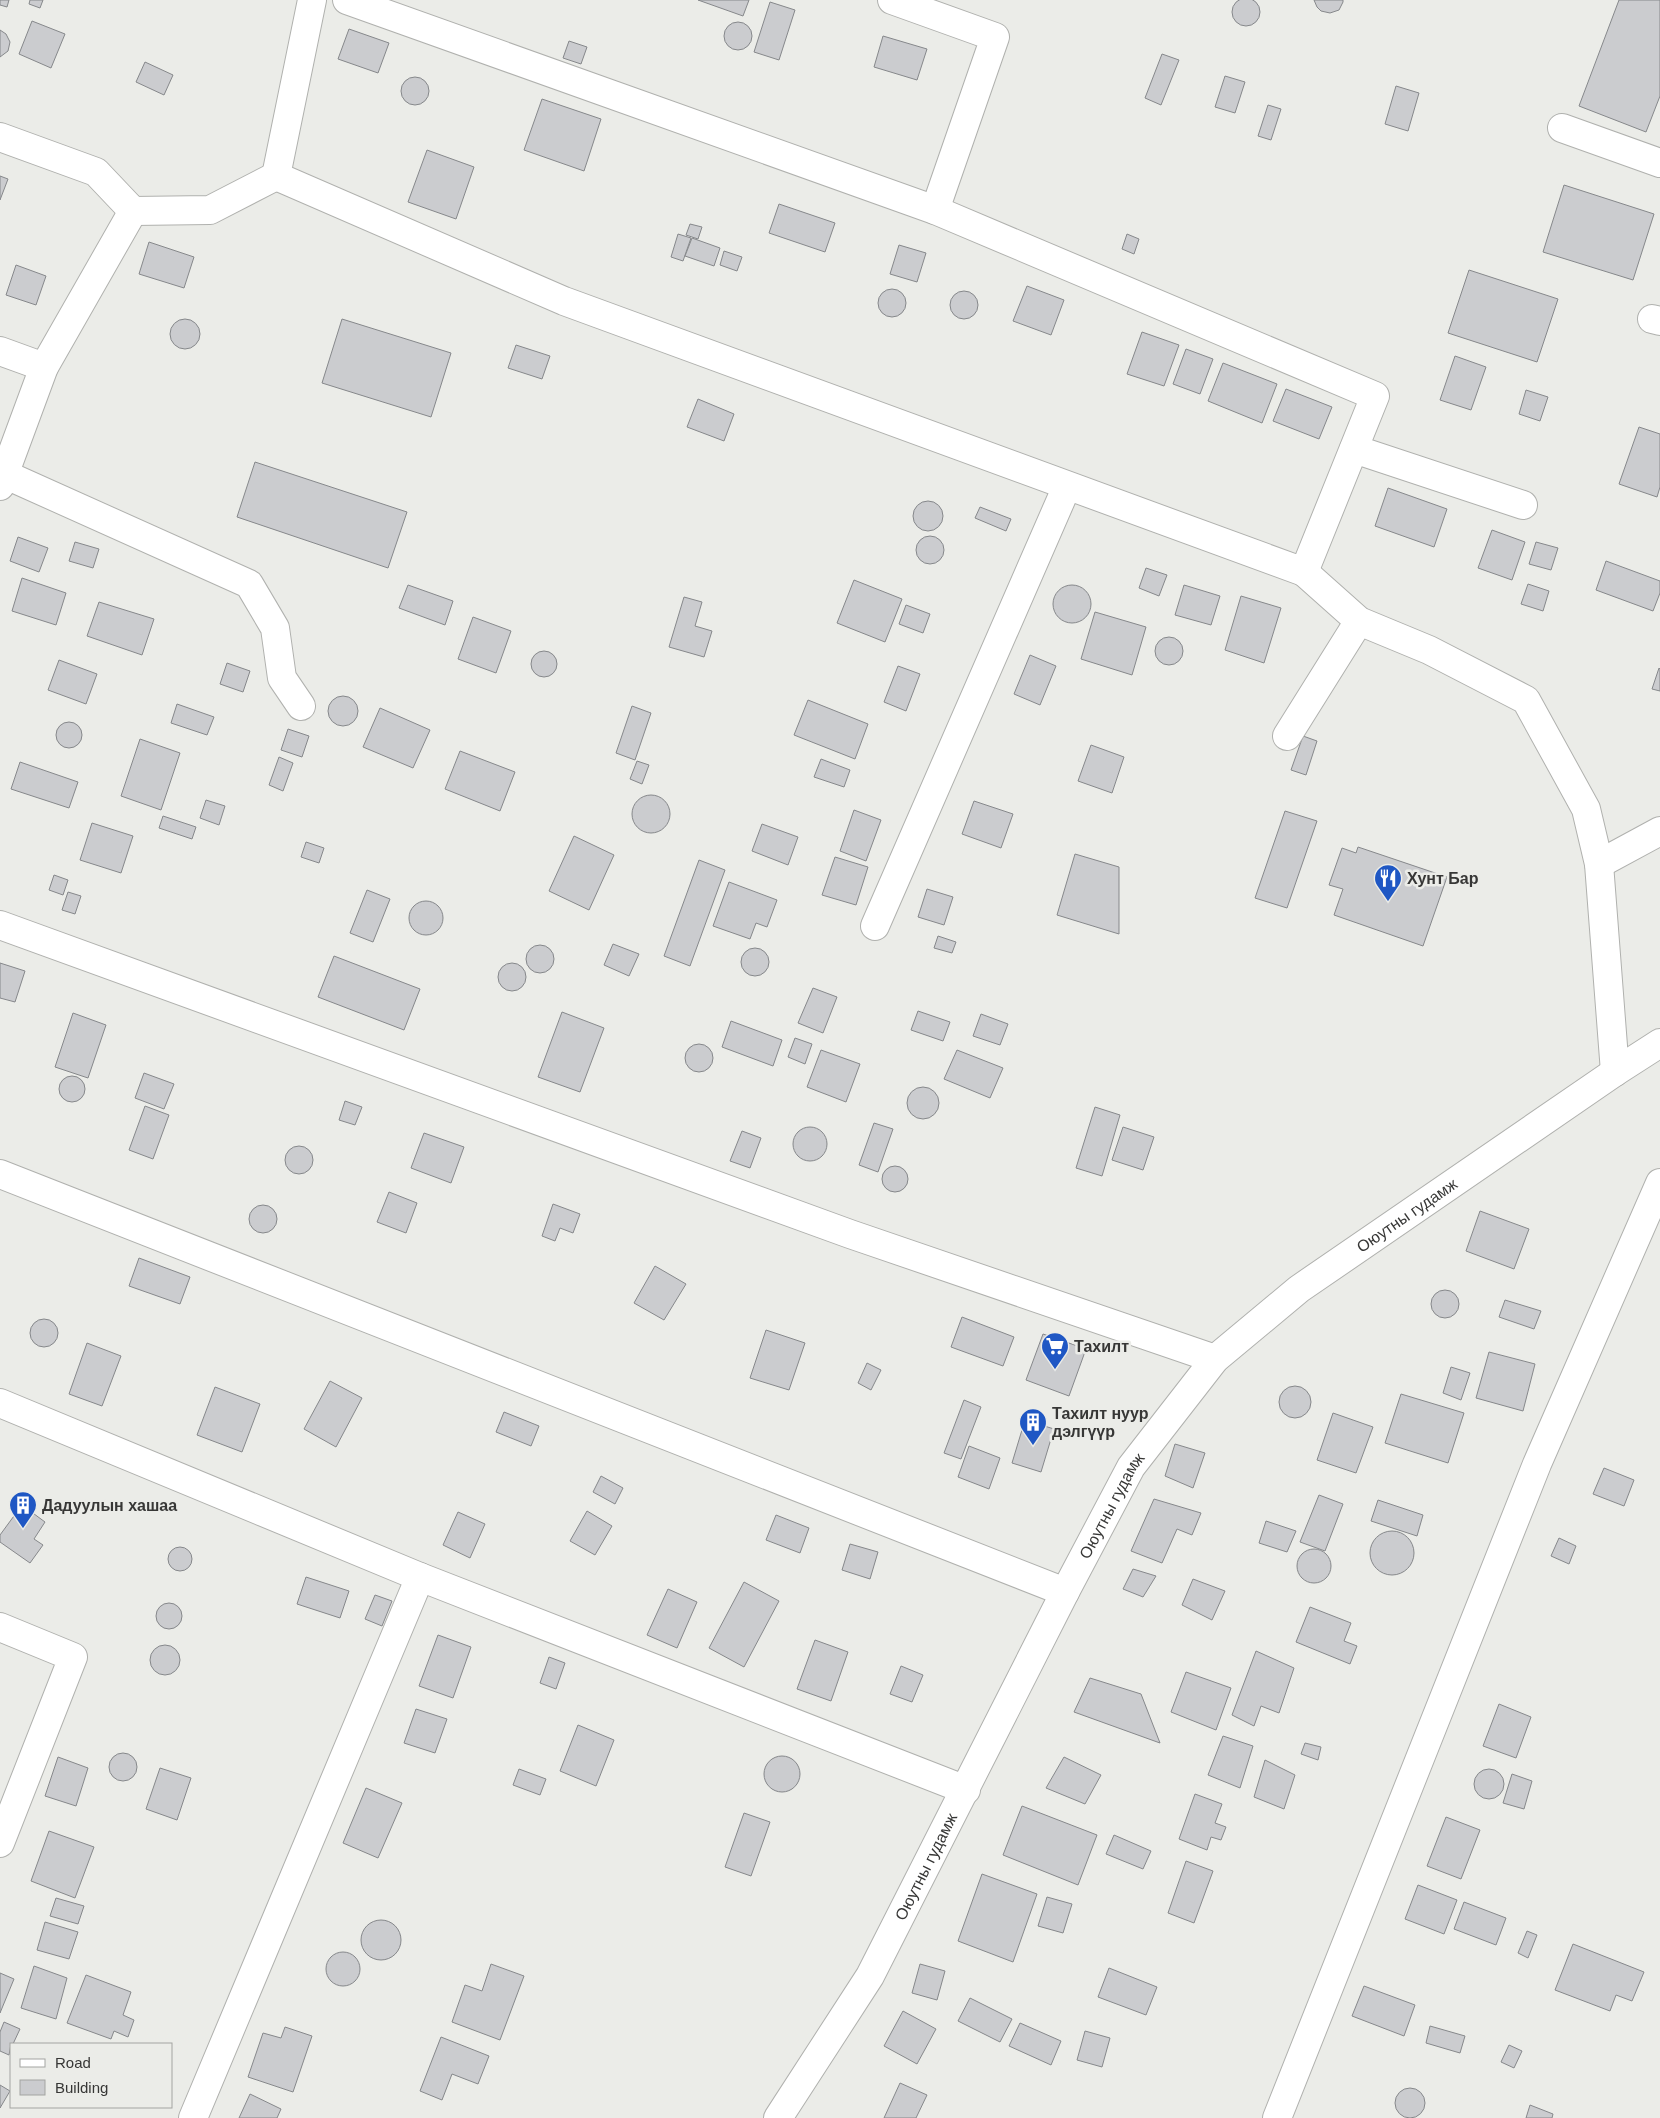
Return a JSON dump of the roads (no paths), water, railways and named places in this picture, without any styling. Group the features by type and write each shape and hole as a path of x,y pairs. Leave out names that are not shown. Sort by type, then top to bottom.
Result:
{"street":[{"path":"276,176 312,0"},
{"path":"347,0 935,210 1375,396 1304,572"},
{"path":"892,0 995,37 935,210"},
{"path":"1562,128 1660,163"},
{"path":"0,137 96,172 132,211 210,210 276,176"},
{"path":"276,176 564,301 1304,572 1359,621 1429,650 1526,700 1586,809 1599,864 1615,1072"},
{"path":"132,211 44,367 2,480 249,584 275,628 282,678 301,706"},
{"path":"0,352 44,367"},
{"path":"1354,449 1523,505"},
{"path":"875,926 1067,486"},
{"path":"1287,736 1359,621"},
{"path":"1599,864 1660,831"},
{"path":"0,925 850,1234 1215,1359"},
{"name":"Оюутны гудамж","path":"778,2118 870,1976 966,1790 1064,1592 1131,1467 1215,1359 1299,1289 1660,1043"},
{"path":"0,1174 1064,1592"},
{"path":"1277,2118 1538,1464 1660,1183"},
{"path":"0,1403 420,1577 966,1790"},
{"path":"192,2118 420,1577"},
{"path":"0,1627 73,1657 0,1843"}],"place":[{"name":"Хунт Бар","path":"1388,902"},
{"name":"Тахилт","path":"1055,1370"},
{"name":"Тахилт нуур дэлгүүр","path":"1033,1446"},
{"name":"Дадуулын хашаа","path":"23,1529"}]}
